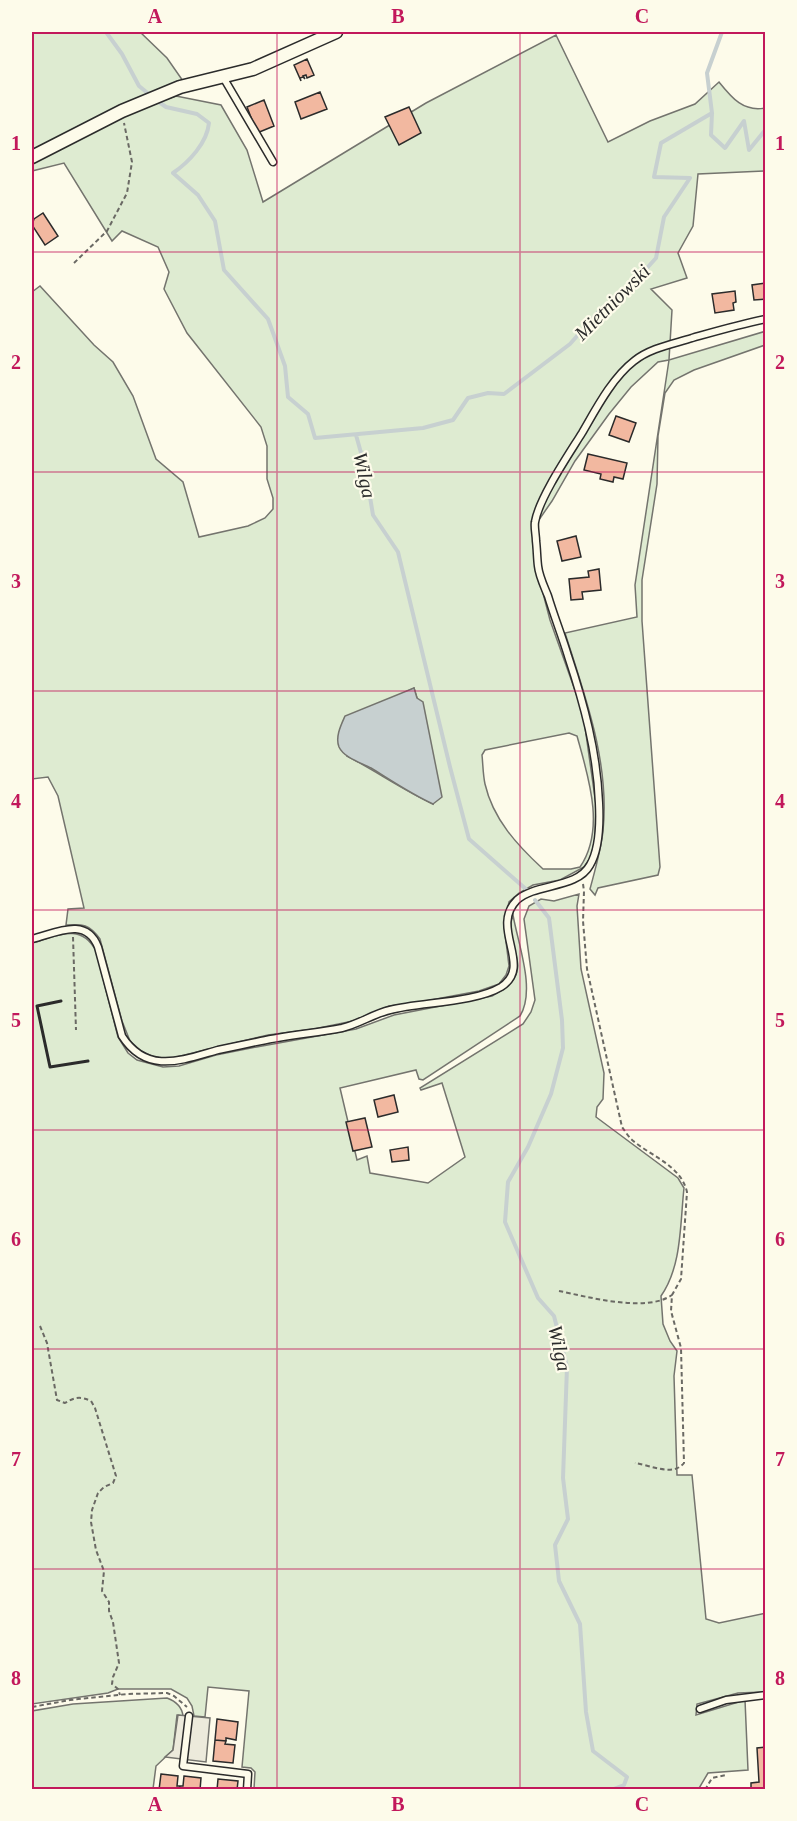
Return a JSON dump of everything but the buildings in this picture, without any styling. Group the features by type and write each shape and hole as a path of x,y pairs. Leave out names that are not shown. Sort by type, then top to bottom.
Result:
{"street":[{"path":"32,158 122,111 167,92 253,69 336,32"}],"lane":[{"path":"223,77 273,162"},
{"path":"32,939 75,929 89,933 95,938 122,1036 128,1046 140,1056 166,1062 180,1061 273,1039 343,1028 360,1023 387,1010 473,997 503,986 510,978 514,967 507,935 511,911 518,900 581,875 589,869 598,840 599,800 594,747 569,657 538,568 535,523 543,501 611,386 633,361 654,349 743,323 765,319"},
{"path":"700,1709 734,1698 765,1695"},
{"path":"189,1716 183,1766 248,1774 247,1790"}],"path":[{"path":"74,263 107,231 127,193 132,162 122,111"},
{"path":"559,1291 622,1304 665,1300 672,1295 681,1279 687,1192 685,1183 677,1173 631,1138 622,1127 587,969 583,921 584,891 581,875"},
{"path":"75,929 72,938 76,1030"},
{"path":"635,1463 673,1470 680,1468 684,1463 681,1348 671,1311 672,1295"},
{"path":"40,1326 47,1342 57,1400 65,1403 81,1397 91,1401 116,1476 113,1483 98,1493 92,1510 91,1522 96,1550 104,1571 102,1591 109,1602 113,1622 118,1663 112,1684 118,1689 120,1695"},
{"path":"32,1707 70,1700 120,1695 166,1694 174,1696 188,1707 189,1716"},
{"path":"705,1790 712,1778 726,1775"}],"green space":[{"path":"32,32 140,32 167,58 183,81 32,153"},
{"path":"556,35 608,142 650,121 695,104 719,82 733,98 744,106 765,108 765,171 698,174 693,226 678,253 687,278 651,289 672,310 669,360 658,362 631,387 609,414 575,461 534,527 533,545 550,620 583,713 596,805 595,838 591,857 584,867 560,880 533,885 509,902 504,925 509,966 499,984 479,991 389,1006 353,1021 268,1035 168,1059 154,1057 141,1051 130,1041 122,1021 100,939 85,926 66,925 68,909 84,908 58,796 48,777 32,779 32,292 40,286 94,345 113,362 133,396 156,459 183,482 199,537 248,526 265,518 273,509 273,498 267,479 267,446 261,427 187,333 164,289 169,272 158,247 122,231 112,241 64,163 32,171 32,163 135,110 176,96 221,105 247,150 263,202 426,103","holes":["414,688 417,698 433,804 347,756 388,700","569,733 577,736 590,785 592,836 588,852 580,867 543,869 515,841 494,809 485,784 482,755 485,750"]},
{"path":"766,331 765,345 694,370 674,380 665,393 658,436 657,484 642,580 642,621 660,867 658,875 598,888 595,895 590,889 603,831 603,780 594,730 565,633 637,617 635,585 669,360"},
{"path":"579,894 577,906 581,969 604,1073 603,1099 597,1107 596,1117 678,1178 684,1188 676,1258 673,1272 661,1296 663,1324 677,1351 674,1376 677,1475 692,1475 706,1619 719,1623 766,1613 765,1692 738,1693 697,1704 696,1715 745,1700 748,1770 708,1773 698,1790 254,1789 255,1772 251,1768 242,1767 249,1691 208,1687 205,1717 194,1716 187,1698 171,1689 118,1689 108,1693 32,1704 32,943 68,933 76,934 90,942 96,951 118,1037 128,1053 137,1060 163,1067 179,1066 216,1055 356,1029 394,1015 492,996 507,986 515,977 518,967 511,938 510,927 513,915 526,980 524,1005 520,1016 423,1080 419,1079 416,1070 340,1088 357,1160 367,1156 370,1173 428,1183 465,1157 442,1083 421,1090 420,1088 523,1024 535,1000 524,919 529,906 541,899 554,901"},
{"path":"167,1698 178,1705 183,1716 177,1715 173,1750 156,1766 153,1789 32,1790 32,1711 73,1704"}],"shaded area":[{"path":"414,688 417,698 423,702 442,797 433,804 349,757 341,751 338,743 339,731 345,716"},
{"path":"178,1715 210,1718 206,1762 165,1757 173,1750"}],"waterway":[{"name":"Wilga","path":"106,32 122,54 139,86 150,95"},
{"name":"Mietniowski","path":"722,32 707,73 712,113 711,135 725,148 744,121 749,150 766,129"},
{"name":"Mietniowski","path":"156,100 166,107 197,114 209,123 201,145 173,173 198,195 215,221 224,270 268,319 285,366 288,397 308,414 315,438 423,428 453,420 468,398 488,393 504,394 570,344 600,310 639,277 656,258 664,217 690,178 654,177 661,143 712,113"},
{"name":"Wilga","path":"356,435 365,467 373,515 398,552 469,839 527,890"},
{"name":"Wilga","path":"535,900 549,918 562,1020 563,1048 551,1094 528,1147 508,1182 505,1222 538,1298 554,1316 567,1367 563,1478 568,1519 555,1545 559,1581 580,1624 586,1712 593,1751 627,1777 624,1785 611,1790"}],"wall":[{"path":"61,1001 37,1006 50,1067 88,1061"}]}
